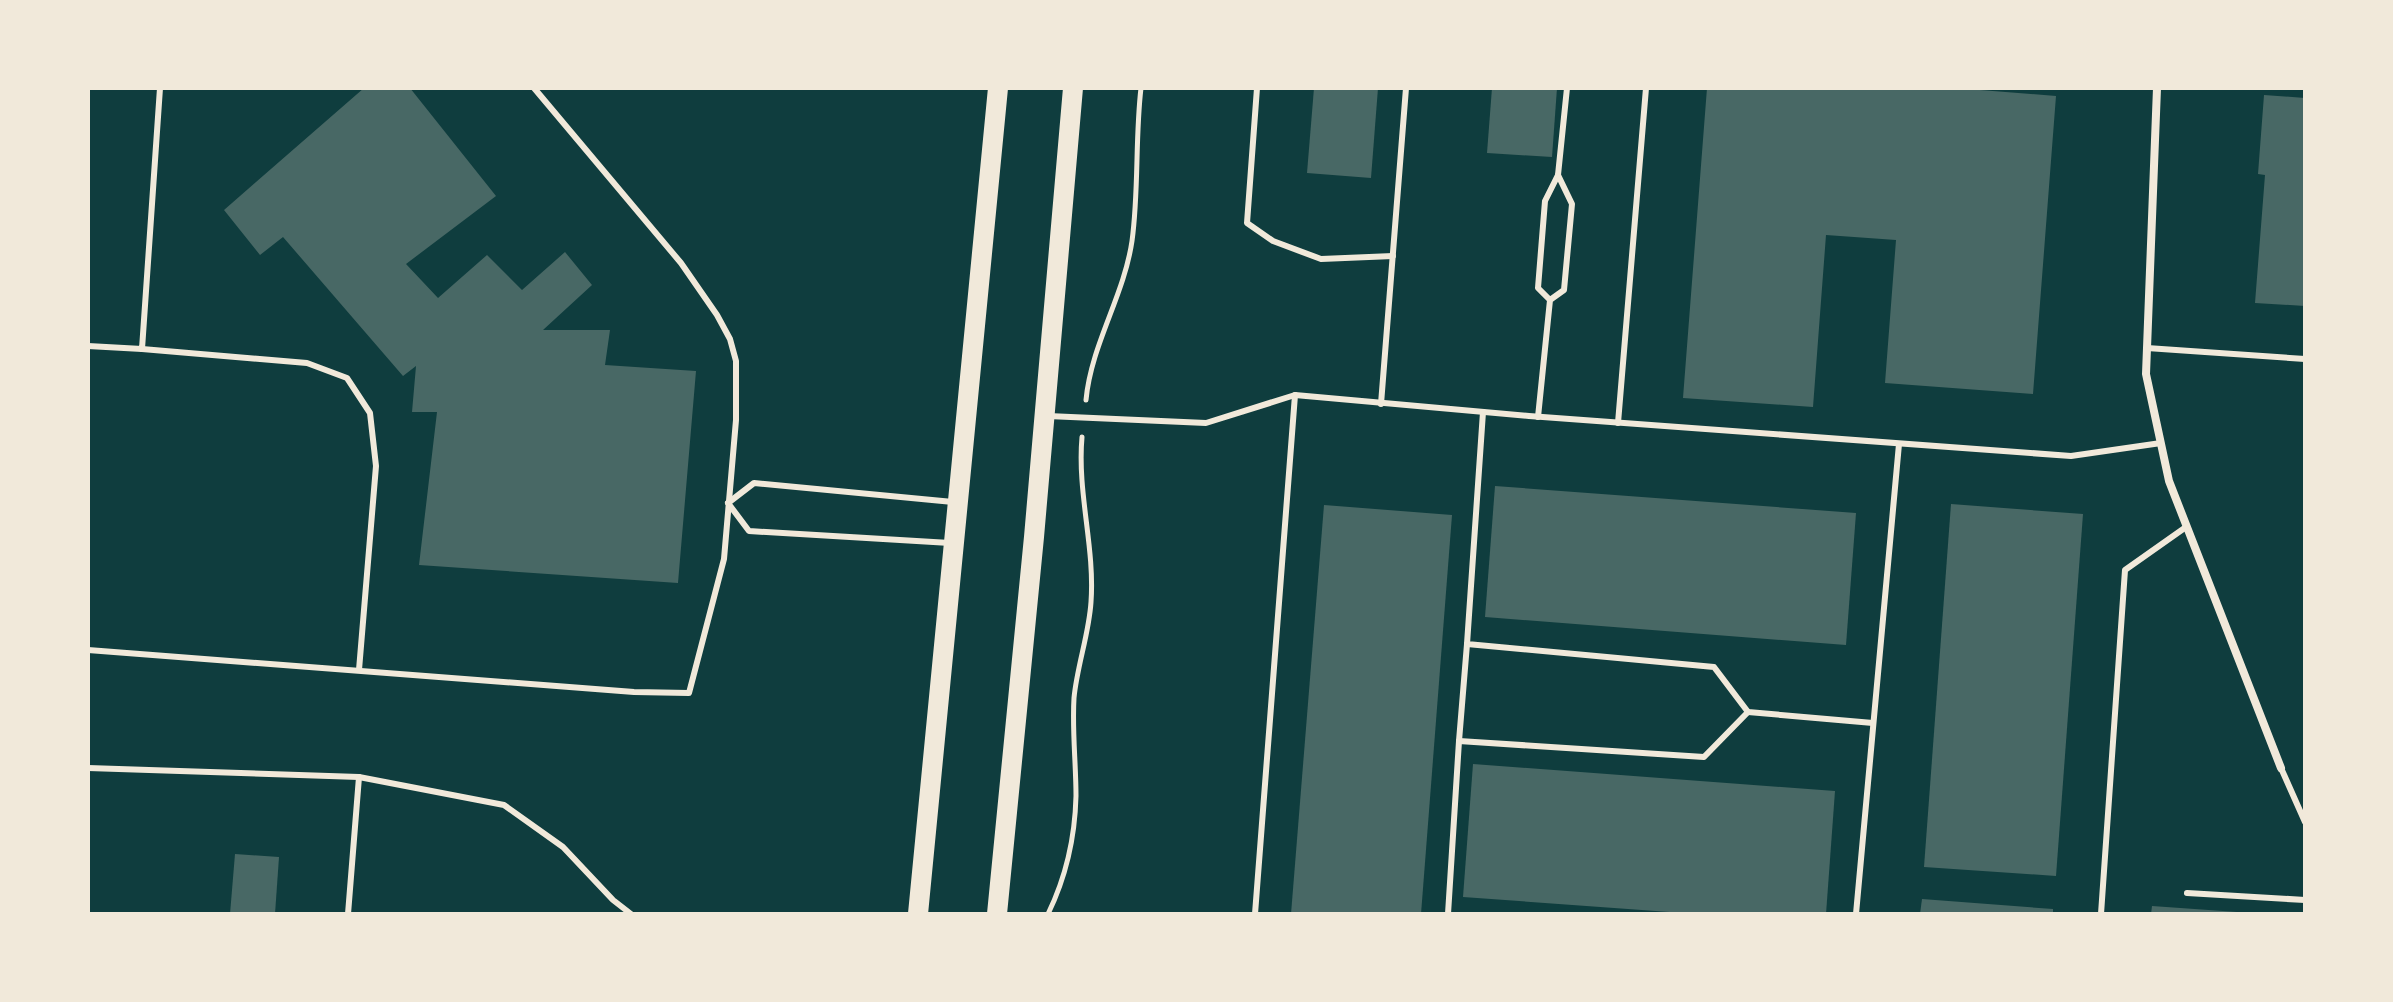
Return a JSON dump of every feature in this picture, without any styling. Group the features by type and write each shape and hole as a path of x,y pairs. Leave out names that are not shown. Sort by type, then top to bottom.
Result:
{"main road":[{"path":"918,914 998,88"},
{"path":"997,914 1073,88"}],"street":[{"path":"2157,88 2146,374 2169,481 2281,768"}],"lane":[{"path":"142,349 160,88"},
{"path":"88,650 634,692 689,693 724,559 737,393 736,361 730,339 717,315 681,263 534,88"},
{"path":"1257,88 1247,223 1273,241 1321,259 1393,256"},
{"path":"1381,404 1406,88"},
{"path":"1550,300 1538,288 1541,240 1545,201 1558,175 1567,88"},
{"path":"1618,423 1646,88"},
{"path":"1538,417 1550,300 1564,290 1572,204 1558,175"},
{"path":"88,346 307,363 347,378 370,413 376,466 359,670"},
{"path":"2147,348 2305,359"},
{"path":"1044,416 1206,423 1295,395 1538,417 2071,456 2161,443"},
{"path":"1255,914 1295,395"},
{"path":"1448,914 1483,412"},
{"path":"1856,914 1899,444"},
{"path":"728,503 754,483 959,502"},
{"path":"728,503 749,531 955,544"},
{"path":"2101,914 2125,570 2186,527"},
{"path":"1467,644 1714,667 1748,712 1873,723"},
{"path":"1459,741 1704,757 1748,712"},
{"path":"88,768 359,777 504,805 563,847 613,900 631,914"},
{"path":"2281,768 2305,822"},
{"path":"348,914 359,777"},
{"path":"2187,893 2305,900"}],"path":[{"path":"1048,914 1061,888 1071,844 1076,797 1074,702 1078,664 1091,602 1081,475 1088,378 1124,277 1132,242 1141,88"}],"building":[{"path":"364,88 410,88 496,196 406,264 438,298 487,255 522,290 565,252 592,285 543,330 610,330 605,365 696,371 678,583 419,565 437,412 412,412 416,366 403,376 283,237 260,255 224,210"},
{"path":"1314,88 1378,88 1371,178 1307,173"},
{"path":"1492,88 1557,88 1552,157 1487,153"},
{"path":"1707,88 1955,88 2056,96 2033,394 1885,383 1896,240 1826,235 1813,407 1683,398"},
{"path":"2264,95 2305,98 2305,306 2255,303 2265,175 2258,174"},
{"path":"1495,486 1856,513 1846,645 1485,617"},
{"path":"1951,504 2083,514 2056,876 1924,867"},
{"path":"1324,505 1452,515 1421,914 1291,914"},
{"path":"1473,764 1835,791 1826,914 1697,914 1463,897"},
{"path":"235,854 279,857 275,914 230,914"},
{"path":"1922,899 2053,909 2053,914 1920,914"},
{"path":"2152,906 2237,912 2237,914 2151,914"}]}
